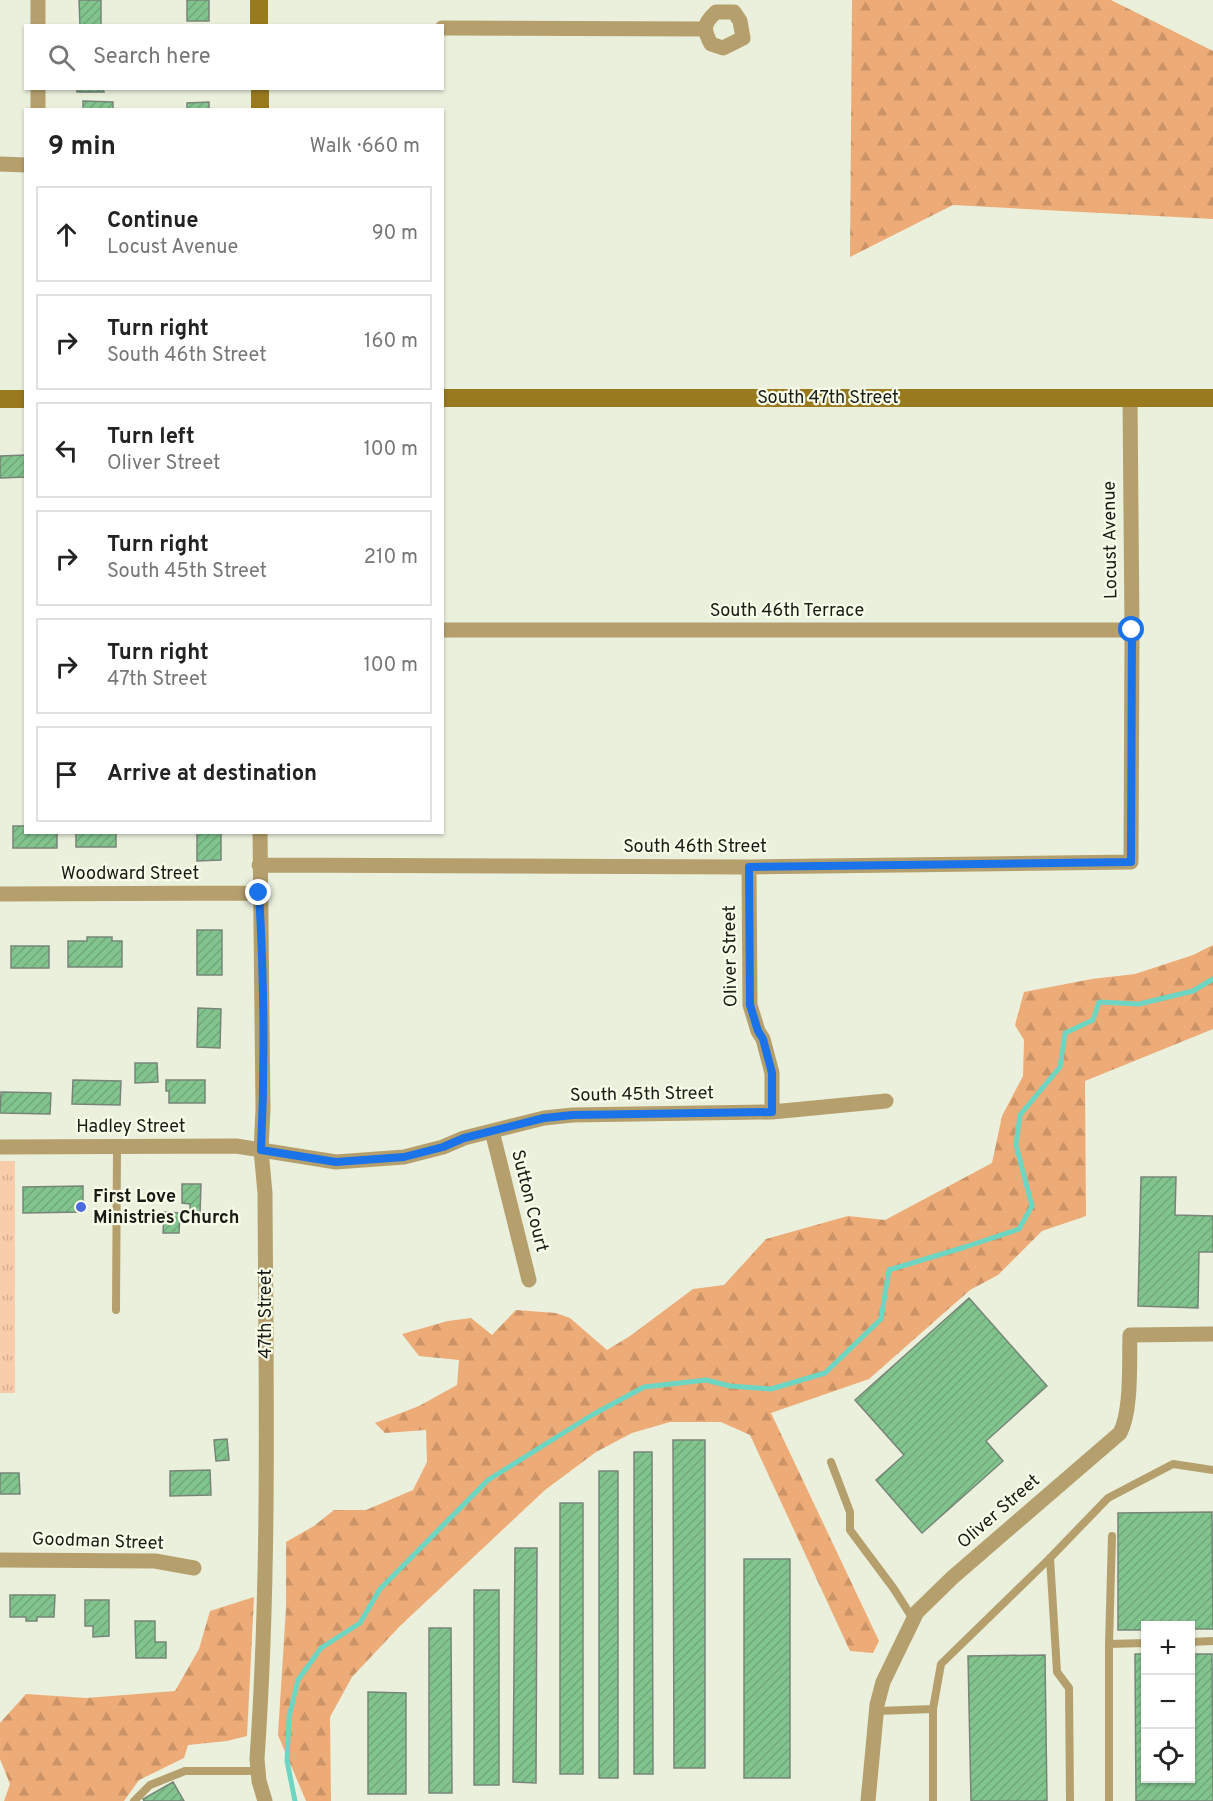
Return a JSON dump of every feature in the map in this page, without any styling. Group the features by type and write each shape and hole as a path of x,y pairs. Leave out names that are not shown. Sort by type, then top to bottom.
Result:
{"main road":[{"path":"259,0 259,24"},
{"path":"260,90 260,108"},
{"name":"South 47th Street","path":"444,398 1213,398"},
{"path":"0,399 24,399"}],"street":[{"path":"38,0 38,24"},
{"path":"444,28 705,29"},
{"path":"38,90 38,108"},
{"path":"0,164 24,165"},
{"name":"Locust Avenue","path":"1130,398 1131,862"},
{"name":"South 46th Terrace","path":"444,630 1132,630"},
{"name":"47th Street","path":"260,834 261,1150 265,1192 267,1457 265,1616 257,1759 264,1798"},
{"name":"South 46th Street","path":"259,865 749,867 1131,862"},
{"name":"Oliver Street","path":"749,867 750,1005 758,1031 763,1039 772,1073 772,1112"},
{"name":"Woodward Street","path":"0,894 259,893"},
{"name":"South 45th Street","path":"261,1150 336,1162 404,1157 544,1118 573,1115 772,1112 886,1101"},
{"name":"Sutton Court","path":"492,1131 529,1280"},
{"name":"Hadley Street","path":"0,1147 236,1146 261,1150"},
{"name":"Oliver Street","path":"868,1801 877,1710 883,1682 917,1612 953,1577 1120,1433 1125,1424 1127,1406 1130,1335 1213,1334"},
{"name":"Goodman Street","path":"0,1560 155,1561 194,1568"}],"lane":[{"path":"116,1310 117,1147"},
{"path":"831,1462 850,1512 850,1530 894,1589 913,1619"},
{"path":"933,1801 933,1709 941,1664 1050,1558 1107,1498 1173,1464 1213,1470"},
{"path":"1109,1801 1112,1536"},
{"path":"1050,1558 1057,1672 1069,1688 1070,1801"},
{"path":"1195,1642 1213,1641"},
{"path":"1109,1644 1141,1643"},
{"path":"877,1710 933,1709"},
{"path":"134,1801 150,1785 185,1771 258,1771"}],"green space":[{"path":"852,0 1111,0 1213,51 1213,219 953,205 850,257"},
{"path":"1213,945 1213,1029 1085,1081 1086,1216 1042,1231 998,1275 970,1290 869,1379 771,1413 879,1641 873,1653 850,1651 750,1435 721,1422 670,1422 632,1433 596,1452 545,1490 400,1626 352,1677 330,1717 331,1801 306,1801 278,1735 286,1608 286,1542 314,1526 334,1510 366,1510 413,1490 427,1462 426,1430 385,1433 375,1423 419,1406 457,1385 459,1360 419,1356 402,1334 448,1321 471,1318 492,1335 516,1310 556,1313 570,1318 607,1350 630,1336 693,1289 724,1285 766,1239 848,1216 885,1220 992,1163 1002,1116 1023,1076 1024,1040 1015,1025 1024,992 1092,979 1135,974 1193,955"},
{"path":"0,1161 15,1161 15,1393 0,1393"},
{"path":"254,1597 247,1736 227,1741 188,1745 184,1758 139,1780 124,1801 4,1801 10,1784 0,1759 0,1723 26,1694 86,1698 175,1691 199,1649 210,1611"}],"building":[{"path":"79,0 101,0 101,24 80,24"},
{"path":"187,0 209,0 209,21 187,21"},
{"path":"77,90 104,90 104,92 77,92"},
{"path":"83,101 113,102 113,108 83,108"},
{"path":"209,102 209,108 187,108 187,103"},
{"path":"24,455 24,477 0,478 0,456"},
{"path":"13,826 24,826 24,834 57,834 57,848 13,848"},
{"path":"76,834 116,834 116,847 76,847"},
{"path":"197,834 221,834 221,860 197,861"},
{"path":"197,930 222,930 222,975 197,975"},
{"path":"87,937 112,937 112,941 122,941 122,967 68,967 68,941 87,941"},
{"path":"11,946 49,946 49,968 11,968"},
{"path":"198,1008 221,1009 220,1048 197,1047"},
{"path":"135,1063 157,1063 158,1082 135,1083"},
{"path":"73,1080 121,1081 120,1105 72,1104"},
{"path":"166,1080 205,1080 205,1103 169,1103"},
{"path":"1,1092 51,1093 50,1114 0,1113"},
{"path":"1141,1177 1176,1177 1175,1215 1213,1216 1213,1252 1199,1252 1198,1308 1138,1306"},
{"path":"182,1184 201,1184 200,1214 190,1214 190,1204 182,1203"},
{"name":"First Love Ministries Church","path":"83,1186 83,1212 23,1213 23,1187"},
{"path":"164,1212 180,1213 179,1233 163,1233"},
{"path":"969,1298 1047,1386 986,1441 1003,1461 922,1533 876,1480 904,1455 855,1400"},
{"path":"227,1439 229,1460 216,1461 214,1440"},
{"path":"673,1440 705,1440 705,1768 674,1768"},
{"path":"634,1452 652,1452 653,1774 634,1774"},
{"path":"210,1470 211,1495 170,1496 170,1471"},
{"path":"599,1471 618,1471 618,1778 599,1778"},
{"path":"0,1473 19,1473 20,1494 0,1494"},
{"path":"560,1503 583,1503 583,1774 560,1774"},
{"path":"1212,1512 1213,1629 1195,1629 1195,1621 1141,1621 1141,1630 1118,1630 1118,1513"},
{"path":"515,1548 537,1548 536,1783 513,1782"},
{"path":"744,1559 790,1559 790,1778 744,1778"},
{"path":"474,1590 499,1590 499,1785 474,1785"},
{"path":"10,1595 55,1595 54,1617 37,1617 37,1621 26,1621 26,1617 10,1617"},
{"path":"85,1600 109,1600 109,1636 93,1637 93,1626 85,1626"},
{"path":"135,1621 155,1621 155,1642 166,1642 166,1658 136,1658"},
{"path":"429,1628 451,1628 452,1793 429,1793"},
{"path":"1135,1654 1141,1654 1141,1783 1195,1783 1195,1654 1212,1654 1213,1801 1136,1801"},
{"path":"1045,1655 1047,1801 971,1801 968,1656"},
{"path":"368,1692 406,1693 406,1794 368,1794"},
{"path":"173,1782 184,1801 144,1801 143,1799"}],"waterway":[{"path":"295,1801 287,1761 289,1717 298,1680 321,1648 360,1623 380,1589 488,1480 592,1415 644,1387 706,1380 730,1386 771,1389 825,1373 881,1319 889,1270 1019,1229 1032,1206 1016,1145 1020,1115 1060,1067 1065,1033 1093,1020 1099,1002 1139,1004 1193,991 1213,979"}],"place":[{"name":"First Love Ministries Church","path":"81,1207"}],"route":[{"path":"259,893 262,937 263,1109 261,1150 336,1162 404,1157 443,1147 464,1138 544,1118 573,1115 772,1112 772,1073 763,1039 752,1016 750,1005 749,867 1131,862 1132,630"}]}
